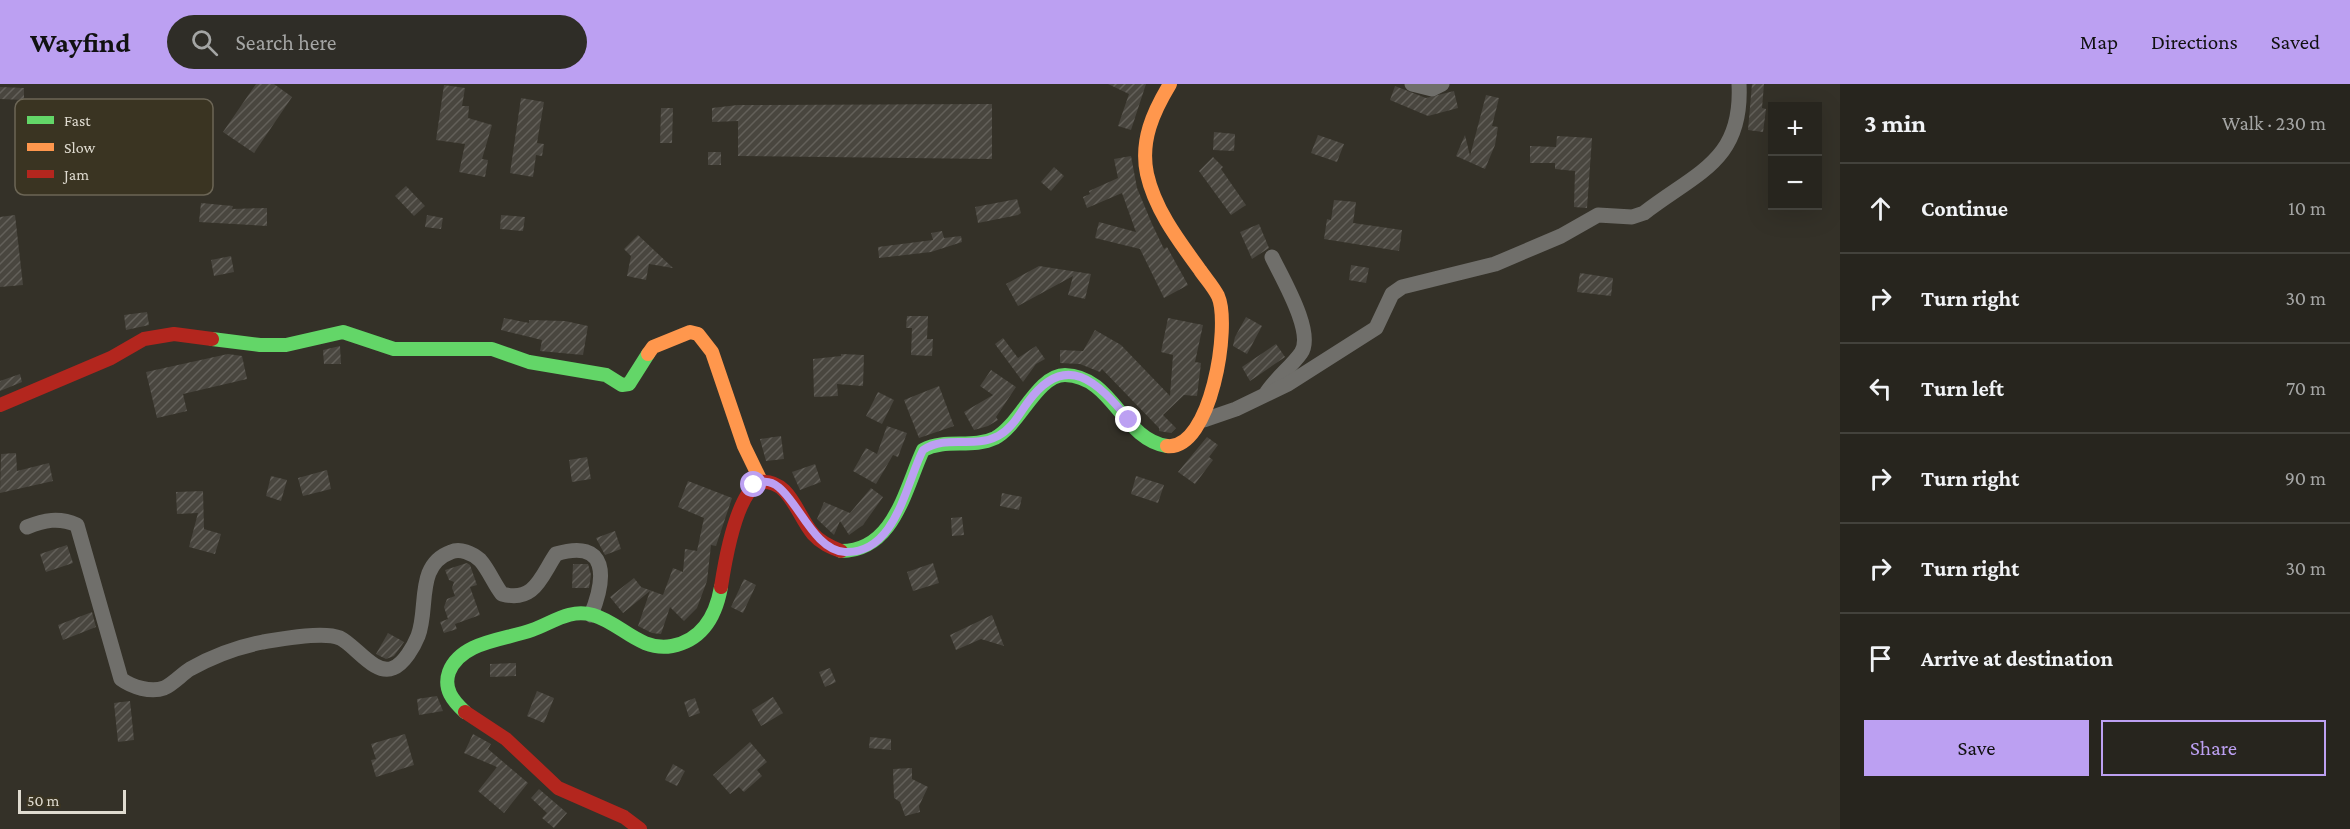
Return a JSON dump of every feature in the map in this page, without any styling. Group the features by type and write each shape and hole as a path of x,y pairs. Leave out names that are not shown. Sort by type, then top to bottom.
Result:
{"street":[{"path":"0,405 111,357 144,339 161,334 260,345 286,345 343,332 394,349 492,349 530,362 606,375 622,385 629,384 634,379 653,347 690,332 698,334 712,352 744,446 761,481 782,488 802,520 827,547 844,552 857,551 882,536 891,525 923,450 934,443 947,440 970,443 998,436 1009,430 1037,389 1061,374 1085,378 1095,384 1147,440 1155,443 1164,445 1182,443 1190,438 1204,420 1224,315 1214,289 1161,212 1147,176 1144,158 1153,118 1170,84"},
{"path":"1412,84 1432,89 1442,84"},
{"path":"1204,420 1236,409 1288,384 1376,328 1392,294 1402,287 1495,264 1561,236 1598,215 1632,217 1644,213 1722,155 1733,135 1740,109 1739,84"},
{"path":"1266,394 1303,351 1306,341 1299,315 1272,257"},
{"path":"640,829 618,813 566,793 505,738 461,709 448,693 446,685 452,666 460,657 472,650 533,630 561,616 591,615 636,641 661,649 692,639 704,630 719,601 726,554 746,496 761,481"},
{"path":"27,527 42,521 64,520 77,525 121,679 142,689 164,688 202,663 236,648 302,638 339,638 381,668 396,667 418,635 429,573 434,561 456,550 467,552 479,560 502,594 514,597 535,590 556,554 574,548 588,551 597,559 601,576 598,598 591,615"}],"building":[{"path":"256,84 274,84 292,97 254,153 223,132"},
{"path":"1108,84 1146,84 1131,130 1118,126 1129,94"},
{"path":"1752,84 1764,84 1762,108 1766,109 1763,132 1748,130"},
{"path":"444,85 465,88 462,106 469,106 468,118 492,125 482,159 488,160 485,177 459,172 465,144 436,140"},
{"path":"1395,86 1426,98 1454,91 1458,108 1428,116 1390,100"},
{"path":"0,87 24,88 24,99 0,99"},
{"path":"1486,95 1499,98 1492,126 1498,127 1495,145 1485,169 1456,156 1465,135 1470,156"},
{"path":"521,98 544,102 537,143 544,144 542,156 536,155 533,177 510,173"},
{"path":"992,104 992,159 738,156 738,121 712,122 712,108 738,105"},
{"path":"661,108 673,108 672,143 660,143"},
{"path":"1214,132 1235,134 1234,151 1213,150"},
{"path":"1318,135 1344,144 1337,162 1311,153"},
{"path":"1557,136 1592,138 1587,208 1574,207 1575,171 1555,169 1555,163 1530,163 1530,146 1556,147"},
{"path":"708,152 721,152 721,165 708,165"},
{"path":"1131,156 1137,188 1152,224 1164,249 1167,247 1188,285 1164,298 1140,249 1095,238 1099,222 1136,232 1122,193 1087,208 1083,197 1090,194 1089,191 1118,178 1114,159"},
{"path":"1213,157 1223,167 1221,169 1246,205 1231,215 1199,171"},
{"path":"1054,167 1064,176 1051,191 1041,182"},
{"path":"406,186 425,206 414,216 395,196"},
{"path":"1017,199 1021,213 1018,215 978,223 975,207"},
{"path":"1334,200 1356,202 1353,223 1402,230 1399,251 1324,239 1327,219 1331,220"},
{"path":"201,203 233,206 232,209 267,208 267,226 199,222"},
{"path":"15,215 23,285 0,287 0,217"},
{"path":"427,215 443,218 441,229 425,227"},
{"path":"501,215 525,217 523,231 500,229"},
{"path":"1259,224 1269,248 1252,259 1240,232"},
{"path":"942,231 944,238 961,236 962,242 931,252 879,258 878,247 933,240 931,233"},
{"path":"638,235 673,268 649,264 646,280 627,276 631,256 624,249"},
{"path":"231,256 234,272 214,276 211,260"},
{"path":"1351,265 1369,268 1366,283 1349,280"},
{"path":"1039,266 1091,274 1085,299 1068,295 1073,276 1018,306 1006,284"},
{"path":"1580,273 1613,278 1611,296 1577,292"},
{"path":"147,312 149,325 126,330 124,315"},
{"path":"907,316 928,316 927,339 933,339 932,356 911,355 912,328 906,328"},
{"path":"1246,317 1262,326 1247,354 1233,346 1235,337"},
{"path":"504,318 529,323 529,320 565,321 588,326 583,355 540,351 542,340 501,330"},
{"path":"1168,318 1203,325 1195,362 1201,363 1197,396 1184,395 1163,415 1176,428 1171,433 1159,431 1159,428 1102,369 1100,372 1080,364 1060,363 1060,350 1083,351 1095,330 1121,345 1170,396 1173,355 1161,352"},
{"path":"1003,338 1018,358 1036,346 1045,359 1036,364 1023,382 995,344"},
{"path":"1276,344 1285,357 1250,381 1242,367"},
{"path":"340,346 341,364 324,364 323,350"},
{"path":"228,354 242,356 247,379 183,394 187,411 157,418 146,372"},
{"path":"841,354 864,355 863,386 837,384 838,396 814,397 813,359 841,356"},
{"path":"991,370 1016,387 996,417 998,420 974,430 964,412 993,395 980,386"},
{"path":"20,374 22,382 0,391 0,381"},
{"path":"939,386 954,426 919,438 904,400"},
{"path":"878,392 894,400 882,424 866,416"},
{"path":"887,426 907,433 898,457 893,455 876,484 853,471 866,448 877,454"},
{"path":"781,436 784,459 766,461 760,439"},
{"path":"1207,437 1218,445 1209,457 1213,460 1195,484 1178,472"},
{"path":"16,453 17,471 49,463 53,481 0,493 1,454"},
{"path":"587,457 591,479 572,482 569,460"},
{"path":"815,464 821,482 800,490 792,472"},
{"path":"327,470 331,489 303,496 298,478"},
{"path":"271,476 287,480 281,501 266,496"},
{"path":"1136,476 1164,485 1158,503 1131,494"},
{"path":"688,481 732,498 716,546 711,545 707,581 697,608 684,621 670,607 661,634 652,633 638,626 650,591 623,613 610,597 634,578 641,587 663,595 673,568 683,572 685,549 697,551 704,518 678,507"},
{"path":"871,488 883,497 863,525 849,535 840,521 834,535 817,519 824,502 850,513"},
{"path":"203,491 204,529 221,534 215,554 189,547 198,513 177,514 176,492"},
{"path":"1002,493 1022,497 1019,510 1000,506"},
{"path":"962,517 964,535 952,536 951,518"},
{"path":"615,531 621,549 605,555 596,538"},
{"path":"67,545 73,563 46,572 40,554"},
{"path":"467,563 470,565 477,585 470,587 480,615 455,624 457,629 444,633 440,622 448,619 444,607 447,599 455,596 452,588 454,582 449,580 445,570"},
{"path":"933,563 939,583 913,591 907,572"},
{"path":"573,564 588,564 591,575 589,588 572,588"},
{"path":"744,579 756,585 743,613 731,607"},
{"path":"92,612 96,627 63,640 58,625"},
{"path":"992,615 1004,646 981,639 956,650 950,635"},
{"path":"388,633 404,642 394,656 386,659 376,654"},
{"path":"516,663 516,676 490,677 490,664"},
{"path":"830,668 836,682 825,687 819,672"},
{"path":"537,691 554,698 544,723 527,716"},
{"path":"437,696 443,711 419,715 417,699"},
{"path":"773,697 783,713 761,726 752,710"},
{"path":"695,698 700,713 689,717 684,702"},
{"path":"130,701 134,740 118,742 114,703"},
{"path":"405,734 414,765 376,777 371,760 376,759 371,744"},
{"path":"473,734 491,744 488,749 528,783 504,813 478,791 497,767 464,753"},
{"path":"870,737 891,739 891,750 869,748"},
{"path":"750,742 767,762 757,770 762,776 744,792 739,787 730,794 713,775"},
{"path":"673,764 685,771 677,786 665,780"},
{"path":"912,768 912,779 928,787 919,806 920,812 905,816 900,802 894,798 893,769"},
{"path":"539,789 567,813 554,828 542,818 547,813 531,798"}],"traffic: fast":[{"path":"212,339 260,345 286,345 343,332 394,349 492,349 529,362 606,375 622,385 629,384 648,354"},
{"path":"841,551 859,548 874,541 885,529 903,499 923,450 932,446 977,443 995,438 1013,423 1037,392 1055,377 1065,375 1081,378 1095,386 1139,432 1152,441 1167,446"},
{"path":"465,712 450,694 447,678 455,662 473,648 577,613 603,619 650,645 672,646 692,638 706,625 716,607 721,587"}],"traffic: slow":[{"path":"1167,446 1182,442 1195,429 1206,408 1214,384 1222,332 1218,296 1162,213 1147,174 1145,162 1147,138 1153,116 1170,84"},
{"path":"648,354 653,347 690,332 698,334 712,352 744,446 761,481"}],"traffic: jam":[{"path":"0,405 111,358 144,339 174,334 212,339"},
{"path":"721,587 738,515 751,489 759,482 770,482 778,486 792,500 813,534 819,540 841,551"},
{"path":"465,712 506,739 558,788 624,817 640,829"}],"route":[{"path":"754,485 761,481 770,482 782,488 802,520 827,547 844,552 857,551 882,536 891,525 923,450 934,443 947,440 970,443 986,441 1009,430 1037,389 1048,380 1061,374 1085,378 1111,398 1129,420"}]}
